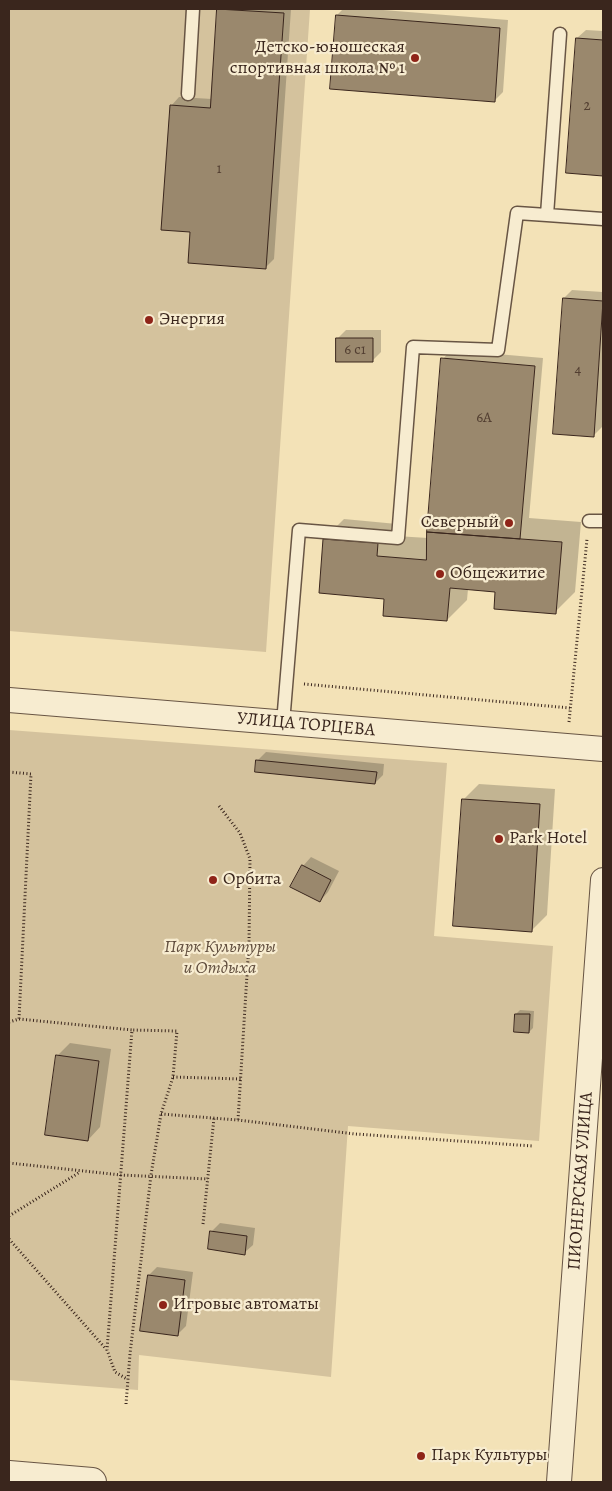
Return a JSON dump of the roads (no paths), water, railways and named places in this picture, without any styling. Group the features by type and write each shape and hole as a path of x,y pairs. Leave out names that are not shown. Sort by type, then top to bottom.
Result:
{"street":[{"name":"УЛИЦА ТОРЦЕВА","path":"9,700 603,749"},
{"name":"ПИОНЕРСКАЯ УЛИЦА","path":"559,1482 603,880"},
{"path":"9,1475 92,1482"}],"lane":[{"path":"188,94 192,9"},
{"path":"547,215 560,34"},
{"path":"283,723 299,530 398,538 414,347 498,350 517,213 603,219"},
{"path":"589,521 603,522"}],"place":[{"name":"Детско-юношеская спортивная школа № 1","path":"415,58"},
{"name":"Энергия","path":"149,320"},
{"name":"Северный","path":"509,523"},
{"name":"Общежитие","path":"440,574"},
{"name":"Park Hotel","path":"499,839"},
{"name":"Орбита","path":"213,880"},
{"name":"Игровые автоматы","path":"163,1305"},
{"name":"Парк Культуры","path":"421,1456"}],"park label":[{"name":"Парк Культуры и Отдыха","path":"220,958"}]}
